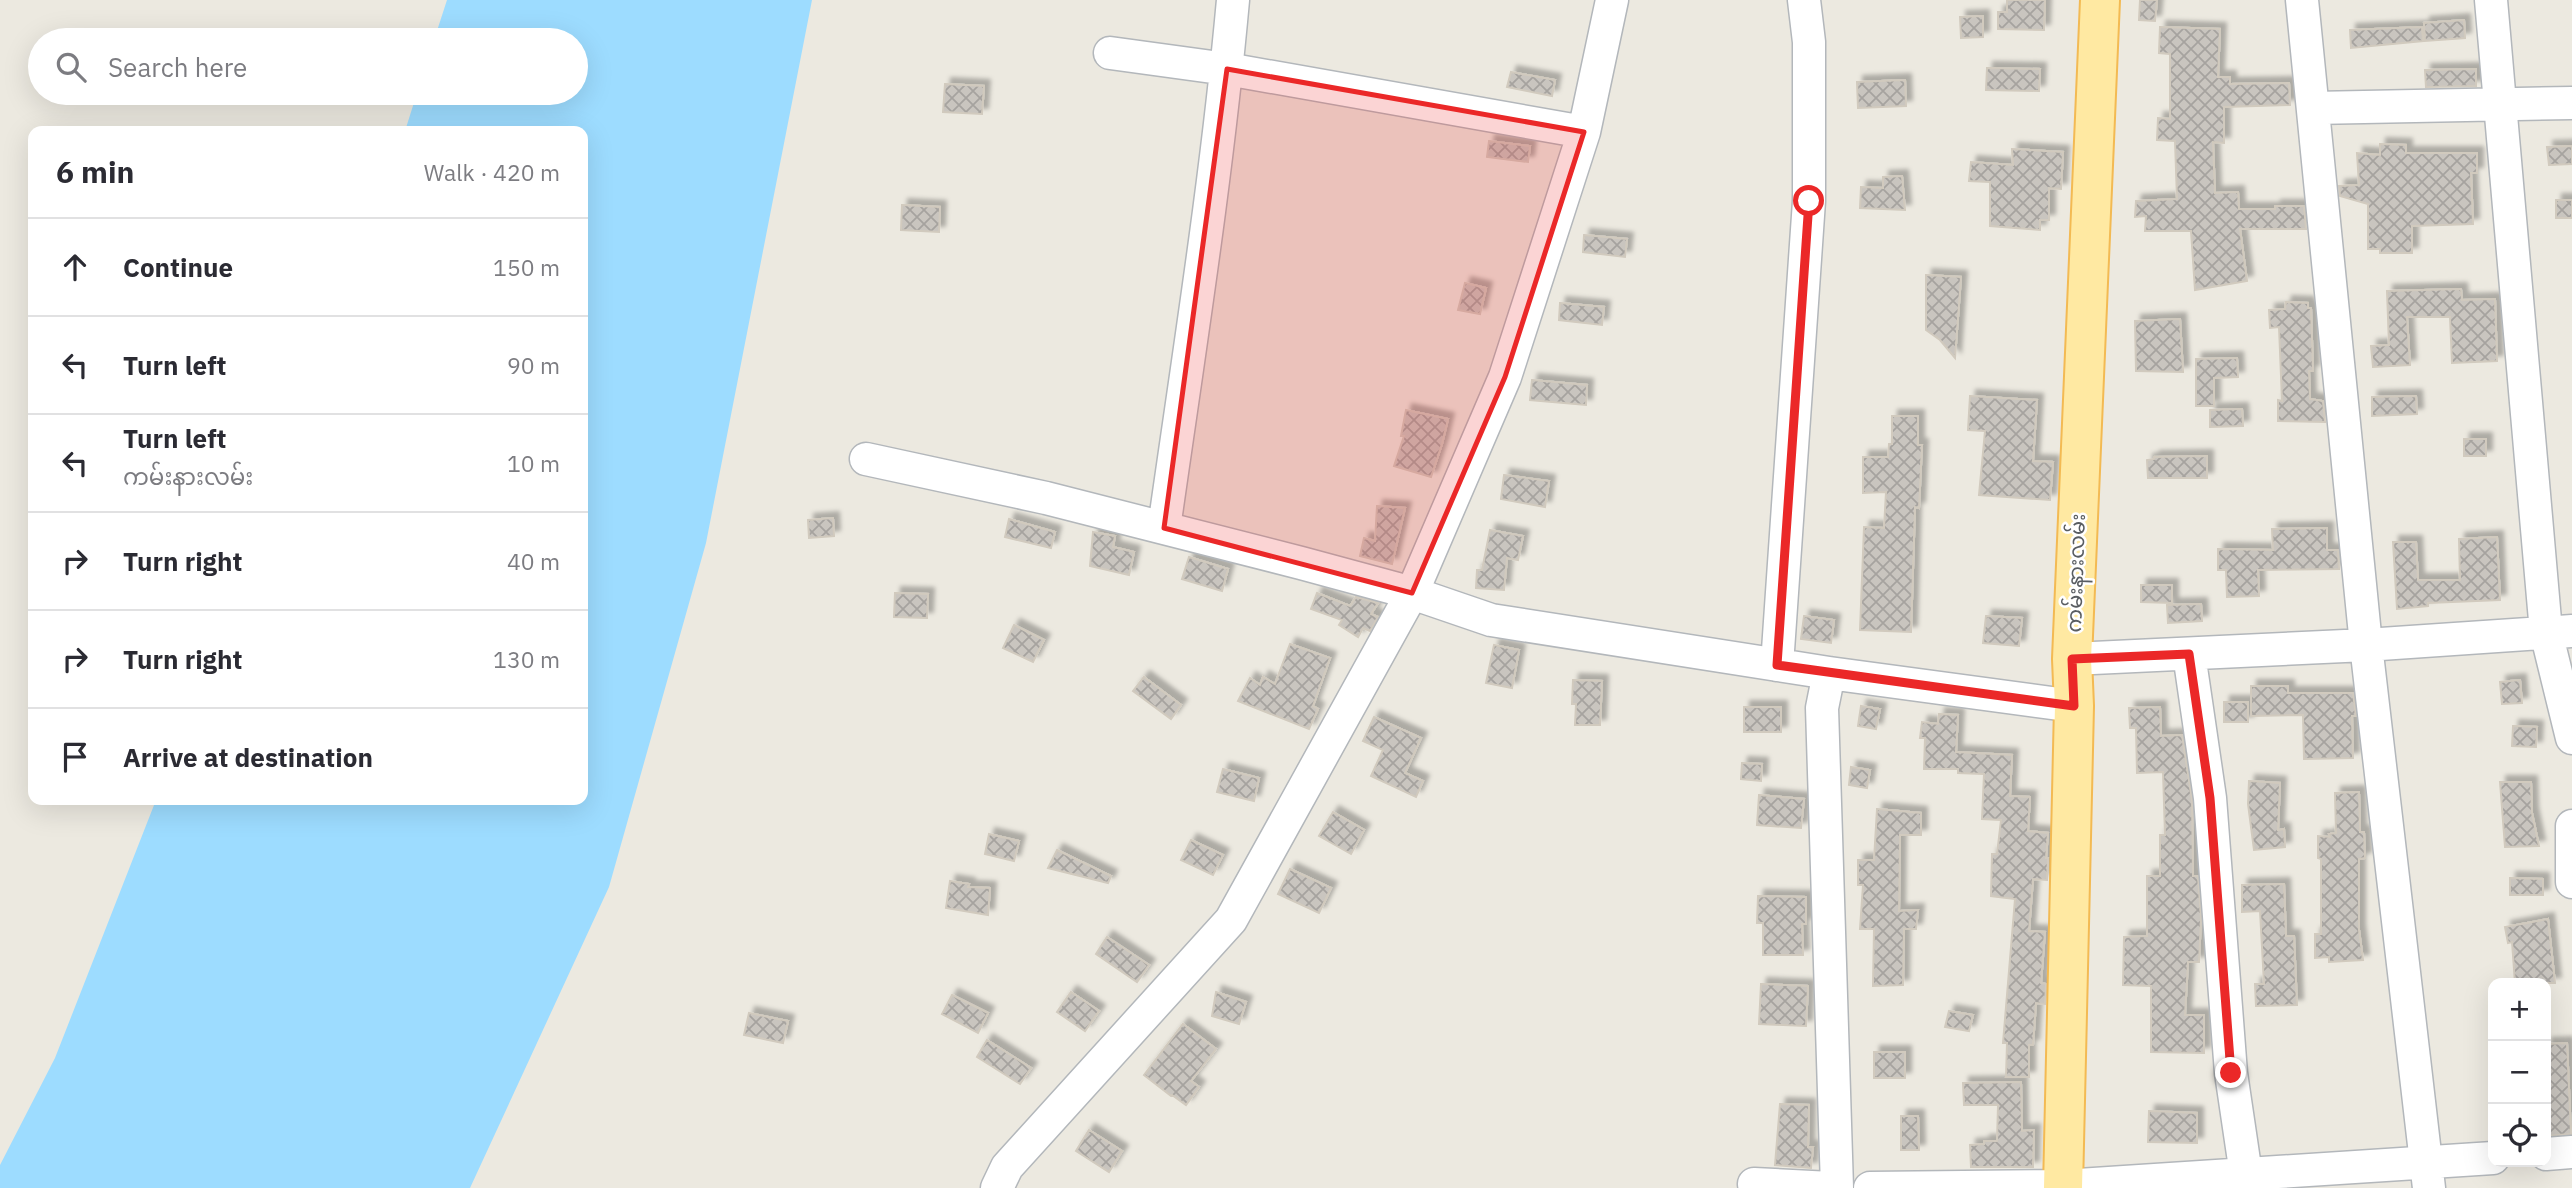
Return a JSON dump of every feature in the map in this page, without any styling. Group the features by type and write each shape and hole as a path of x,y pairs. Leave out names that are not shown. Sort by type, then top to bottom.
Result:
{"main road":[{"name":"ကမ်းနားလမ်း","path":"2063,1187 2074,706 2072,659 2100,0"}],"street":[{"path":"1164,528 1227,69 1233,0"},
{"path":"997,1188 1007,1167 1231,920 1412,593 1505,377 1584,132 1612,0"},
{"path":"1777,665 1809,201 1809,42 1804,0"},
{"path":"2302,0 2366,645 2428,1176"},
{"path":"2491,0 2572,738"},
{"path":"1110,53 1227,69 1584,132"},
{"path":"2313,108 2572,103"},
{"path":"866,459 1046,498 1164,528 1412,593 1491,620 1829,673 2074,706"},
{"path":"2072,659 2366,645 2559,632"},
{"path":"2189,654 2210,798 2231,1073 2248,1181"},
{"path":"1829,673 1822,708 1837,1188"},
{"path":"2572,826 2572,882"},
{"path":"2551,1154 2572,1152"},
{"path":"1870,1188 2063,1187 2428,1176 2488,1159"},
{"path":"1754,1184 1831,1188"}],"highlighted area":[{"path":"1227,69 1584,132 1505,377 1412,593 1164,528"}],"water":[{"path":"447,0 812,0 706,543 609,887 470,1188 0,1188 0,1165 55,1058 154,805 588,805 588,126 407,126 413,105 588,105 588,28 438,28"}],"building":[{"path":"2007,0 2045,0 2044,30 1998,29 1998,12 2007,12"},
{"path":"2140,0 2157,0 2155,21 2139,20"},
{"path":"1983,16 1983,37 1961,38 1960,17"},
{"path":"2464,20 2465,38 2425,41 2424,23"},
{"path":"2160,27 2220,29 2218,77 2230,77 2230,84 2289,83 2290,105 2224,107 2224,143 2213,142 2215,193 2238,192 2239,209 2304,206 2306,229 2240,229 2247,281 2195,290 2191,231 2145,231 2146,216 2135,217 2136,201 2177,199 2175,141 2157,140 2158,118 2170,119 2170,54 2159,53"},
{"path":"2422,27 2423,41 2351,48 2350,30"},
{"path":"1987,68 2040,69 2039,91 1986,90"},
{"path":"2476,69 2476,86 2426,87 2425,70"},
{"path":"1511,72 1555,80 1552,96 1507,87"},
{"path":"1905,80 1906,106 1858,108 1857,82"},
{"path":"945,84 984,86 982,114 943,112"},
{"path":"1489,141 1530,146 1528,162 1487,157"},
{"path":"2380,144 2406,145 2406,153 2477,153 2477,173 2471,173 2473,224 2412,226 2412,253 2380,253 2380,249 2368,249 2368,204 2340,196 2339,186 2359,185 2357,153 2380,155"},
{"path":"2572,146 2572,164 2549,165 2547,147"},
{"path":"2012,149 2063,152 2061,189 2049,188 2049,220 2040,220 2040,230 1990,226 1990,182 1969,181 1971,162 2013,165"},
{"path":"1902,176 1905,210 1860,208 1861,187 1883,188 1883,177"},
{"path":"2556,200 2572,200 2572,218 2556,218"},
{"path":"902,205 940,207 939,232 901,230"},
{"path":"1584,235 1627,239 1625,257 1583,252"},
{"path":"1926,275 1961,277 1955,358 1940,340 1926,330"},
{"path":"1465,283 1486,288 1480,314 1458,310"},
{"path":"2461,289 2462,300 2495,299 2497,361 2452,363 2450,317 2407,317 2410,365 2373,367 2371,346 2389,345 2387,291"},
{"path":"2286,302 2308,303 2308,308 2311,308 2313,371 2309,371 2310,399 2323,401 2325,422 2278,421 2278,400 2282,401 2279,327 2270,328 2269,310 2285,309"},
{"path":"1560,303 1604,307 1602,325 1559,320"},
{"path":"2180,319 2183,372 2136,371 2135,321"},
{"path":"2237,358 2238,377 2214,378 2214,406 2196,406 2196,359"},
{"path":"1532,380 1587,385 1586,405 1530,400"},
{"path":"1970,396 2037,400 2033,461 2053,462 2050,500 1979,495 1985,431 1968,430"},
{"path":"2416,396 2417,414 2372,416 2372,397"},
{"path":"2242,409 2243,426 2210,427 2210,410"},
{"path":"1406,410 1448,419 1431,477 1394,466 1404,436 1401,436"},
{"path":"1892,416 1918,416 1918,445 1922,445 1919,508 1915,507 1911,632 1860,630 1864,527 1884,528 1886,492 1863,493 1863,457 1888,457 1889,444 1892,444"},
{"path":"2464,439 2486,439 2486,456 2464,456"},
{"path":"2207,456 2207,478 2148,478 2147,460 2154,457"},
{"path":"1504,475 1549,481 1545,507 1501,499"},
{"path":"1377,506 1405,508 1392,564 1360,556 1364,538 1375,541"},
{"path":"833,518 834,536 809,538 808,520"},
{"path":"1009,519 1055,532 1051,548 1005,537"},
{"path":"2327,528 2327,550 2338,550 2339,569 2258,570 2259,596 2227,597 2226,570 2218,570 2218,549 2273,550 2272,529"},
{"path":"1490,530 1523,536 1518,560 1507,558 1504,590 1476,588 1477,570 1482,570"},
{"path":"1093,532 1115,536 1113,547 1134,552 1129,575 1090,566"},
{"path":"2497,537 2500,600 2428,603 2428,606 2397,609 2393,542 2416,542 2418,580 2460,580 2459,539"},
{"path":"1189,557 1228,569 1222,591 1182,579"},
{"path":"2141,585 2172,585 2172,603 2141,602"},
{"path":"895,593 928,594 927,618 894,617"},
{"path":"1317,593 1350,606 1356,597 1378,603 1371,614 1378,617 1370,631 1363,628 1358,637 1339,625 1342,620 1311,609"},
{"path":"2201,604 2202,621 2168,623 2167,605"},
{"path":"1804,616 1834,620 1831,643 1801,639"},
{"path":"1986,616 2022,618 2019,646 1983,643"},
{"path":"1014,625 1044,640 1033,662 1003,648"},
{"path":"1290,644 1330,658 1313,706 1318,709 1309,729 1238,701 1250,678 1260,685 1263,677 1275,684"},
{"path":"1494,645 1519,650 1512,688 1486,683"},
{"path":"1144,677 1181,705 1171,719 1133,691"},
{"path":"1573,680 1602,681 1600,725 1575,725"},
{"path":"2520,680 2522,703 2502,704 2500,682"},
{"path":"2251,686 2288,686 2288,693 2353,693 2356,716 2352,716 2353,758 2304,759 2303,715 2251,716"},
{"path":"2224,702 2248,702 2248,722 2224,722"},
{"path":"1861,706 1880,709 1876,729 1858,726"},
{"path":"1744,707 1781,707 1781,732 1744,732"},
{"path":"2160,707 2161,736 2182,735 2192,800 2193,876 2198,876 2201,918 2199,962 2188,962 2185,1015 2204,1015 2204,1053 2151,1052 2151,986 2123,985 2124,937 2147,936 2147,876 2160,876 2160,835 2165,835 2163,772 2137,773 2136,728 2130,728 2129,708"},
{"path":"1939,714 1958,715 1956,752 2012,755 2010,796 2030,797 2028,831 2048,833 2047,880 2033,879 2029,931 2045,932 2041,983 2046,984 2045,1004 2036,1003 2033,1045 2029,1045 2029,1077 2006,1077 2007,1043 2003,1043 2015,899 1991,896 1992,854 1997,854 2001,820 1982,819 1984,774 1958,773 1958,769 1924,769 1925,738 1920,738 1922,722 1938,724"},
{"path":"1374,717 1421,738 1405,773 1423,781 1416,797 1371,776 1383,750 1363,741"},
{"path":"2513,726 2537,727 2536,747 2512,746"},
{"path":"1742,763 1762,764 1761,781 1741,779"},
{"path":"1851,767 1870,770 1867,788 1849,785"},
{"path":"1223,769 1259,778 1254,801 1217,792"},
{"path":"2249,781 2280,783 2278,830 2284,829 2285,847 2254,850 2248,804"},
{"path":"2500,782 2531,782 2532,813 2539,846 2505,847"},
{"path":"2359,792 2360,832 2364,832 2365,858 2359,859 2359,930 2363,960 2329,962 2329,957 2315,958 2315,934 2321,934 2321,859 2318,858 2318,836 2330,837 2329,834 2336,833 2335,793"},
{"path":"1759,795 1804,799 1801,828 1757,825"},
{"path":"1877,809 1921,813 1921,835 1900,835 1899,911 1918,910 1916,929 1904,929 1903,985 1873,986 1874,929 1860,929 1863,885 1858,885 1858,860 1874,860"},
{"path":"1333,812 1364,830 1351,854 1319,836"},
{"path":"989,834 1019,841 1014,861 985,854"},
{"path":"1191,840 1223,855 1213,875 1181,860"},
{"path":"1057,850 1111,876 1108,883 1048,868"},
{"path":"1290,869 1331,888 1319,913 1278,894"},
{"path":"2510,878 2543,879 2543,895 2510,895"},
{"path":"950,881 969,884 968,887 990,888 988,915 946,908"},
{"path":"2284,884 2286,936 2294,936 2297,1005 2256,1006 2255,984 2264,984 2260,911 2242,912 2242,885"},
{"path":"1758,896 1806,897 1806,924 1802,924 1803,955 1763,955 1763,923 1757,923"},
{"path":"2548,919 2555,983 2551,983 2551,978 2515,978 2512,942 2508,943 2505,927"},
{"path":"1107,937 1149,965 1137,982 1096,954"},
{"path":"1761,984 1808,986 1806,1026 1759,1024"},
{"path":"1071,992 1099,1011 1085,1031 1057,1012"},
{"path":"1216,992 1246,1002 1239,1024 1212,1016"},
{"path":"952,995 988,1013 978,1033 942,1014"},
{"path":"1949,1011 1973,1015 1969,1031 1945,1027"},
{"path":"749,1013 788,1021 783,1043 744,1035"},
{"path":"1183,1024 1216,1049 1191,1081 1199,1087 1186,1105 1144,1075"},
{"path":"987,1040 1031,1068 1020,1084 977,1057"},
{"path":"2567,1043 2571,1134 2551,1136 2551,1044"},
{"path":"1874,1052 1905,1052 1905,1078 1874,1078"},
{"path":"2021,1082 2022,1131 2034,1130 2033,1167 1971,1167 1970,1145 1997,1141 1998,1105 1964,1105 1963,1083"},
{"path":"1780,1104 1809,1105 1808,1147 1813,1147 1811,1168 1775,1165"},
{"path":"2149,1111 2197,1113 2197,1143 2148,1142"},
{"path":"1901,1116 1918,1116 1919,1150 1901,1150"},
{"path":"1089,1130 1122,1151 1109,1172 1076,1151"}],"route":[{"path":"1809,201 1777,665 2074,706 2072,659 2189,654 2210,798 2231,1073"}]}
